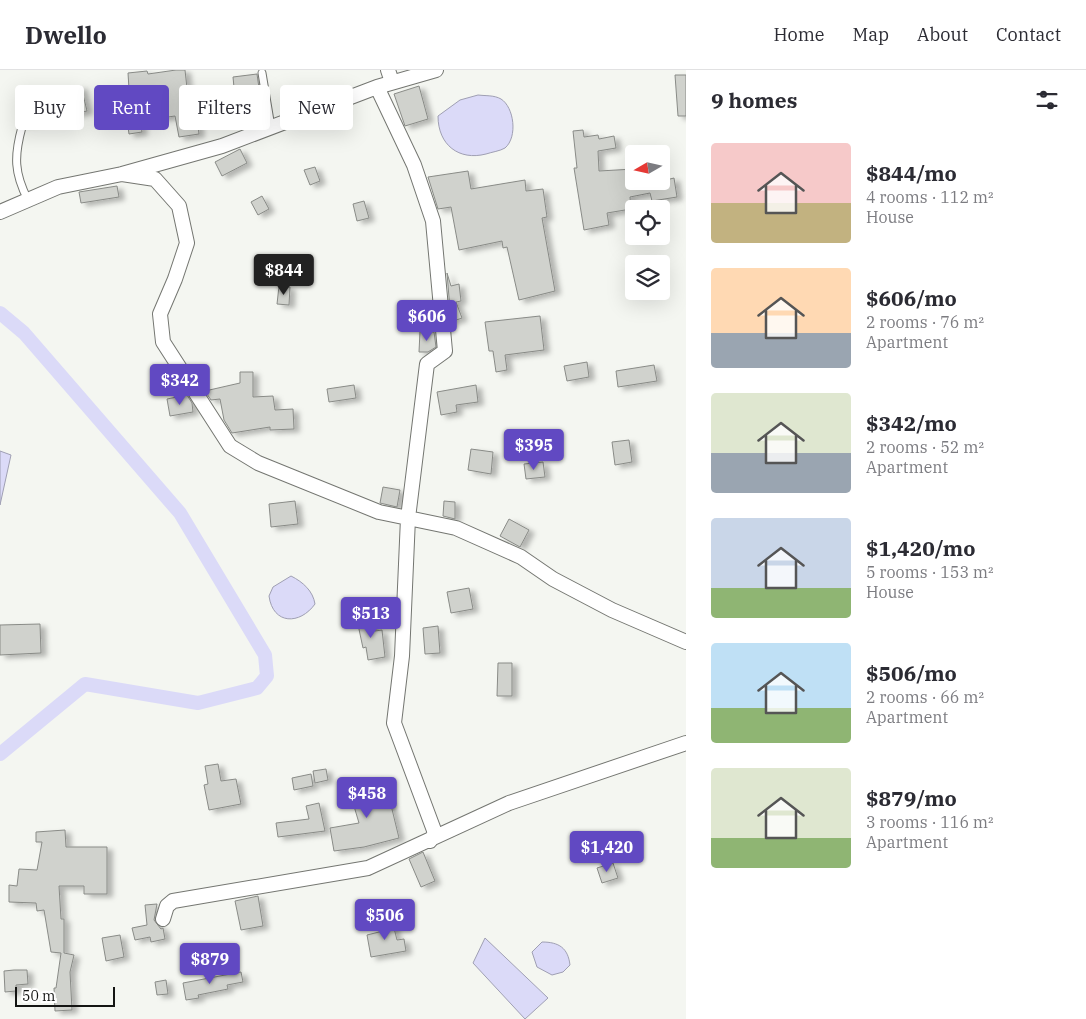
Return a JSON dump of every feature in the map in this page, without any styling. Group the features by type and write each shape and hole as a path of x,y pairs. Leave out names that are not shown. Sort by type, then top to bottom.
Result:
{"street":[{"path":"0,212 58,187 122,174 222,146 377,87 390,76 436,70"},
{"path":"377,87 414,165 433,221 445,351 427,364 408,518 402,656 394,723 435,833 430,841"},
{"path":"122,174 155,179 179,206 187,243 175,279 160,314 163,342 230,446 258,463 379,512 456,528 521,557 553,579 612,610 686,642"},
{"path":"164,919 168,906 174,901 368,868 509,803 686,744"}],"lane":[{"path":"262,73 272,128"},
{"path":"21,130 16,148 18,181 29,200"}],"water":[{"path":"478,95 496,97 505,103 509,108 513,122 512,137 503,149 476,156 459,153 446,143 439,126 438,116 460,100"},
{"path":"0,451 11,455 0,505"},
{"path":"291,576 307,587 315,604 302,616 288,619 281,617 276,612 269,596 273,587"},
{"path":"485,938 548,998 525,1019 473,963"},
{"path":"542,942 553,943 565,950 570,965 563,972 552,975 537,967 532,952"}],"building":[{"path":"185,70 187,85 179,85 179,130 198,130 199,134 179,137 175,116 169,117 169,85 129,85 128,73 147,71 148,74"},
{"path":"257,74 259,85 234,85 233,77"},
{"path":"675,75 686,75 686,116 678,116"},
{"path":"419,86 428,119 405,126 394,94"},
{"path":"84,98 87,111 84,112"},
{"path":"128,130 142,130 142,132 129,134"},
{"path":"583,130 584,137 598,135 599,139 614,136 616,148 598,151 599,171 625,170 625,190 670,190 670,179 674,178 677,197 652,200 650,193 630,197 630,200 625,200 625,210 607,213 609,225 584,230 574,168 577,168 573,131"},
{"path":"240,149 247,163 222,176 215,162"},
{"path":"315,167 320,181 310,185 304,170"},
{"path":"468,171 471,189 525,180 526,191 543,189 547,217 542,218 555,291 519,300 507,247 503,248 502,241 459,250 451,207 438,209 428,177"},
{"path":"117,186 119,197 81,203 79,192"},
{"path":"262,196 269,209 258,215 251,202"},
{"path":"364,201 369,218 357,221 353,204"},
{"path":"447,273 451,286 459,284 461,301 456,302 462,318 451,322"},
{"path":"279,286 290,287 289,305 277,304"},
{"path":"540,316 544,350 505,355 507,370 496,372 493,351 489,351 485,322"},
{"path":"420,331 434,332 436,347 428,352 419,352"},
{"path":"587,362 589,377 567,381 564,366"},
{"path":"654,365 657,381 618,387 616,371"},
{"path":"240,372 253,372 253,397 273,396 275,410 293,409 294,429 270,430 270,427 232,433 224,420 220,399 211,400 205,391 240,383"},
{"path":"354,385 356,398 329,402 327,389"},
{"path":"476,385 478,402 456,405 457,412 441,415 437,392"},
{"path":"187,395 192,403 193,412 170,416 167,399"},
{"path":"629,440 632,462 615,465 612,442"},
{"path":"471,449 493,452 491,474 468,470"},
{"path":"543,462 545,477 526,479 524,464"},
{"path":"383,487 400,490 397,507 380,503"},
{"path":"295,501 298,524 271,527 269,504"},
{"path":"444,501 455,502 455,519 443,516"},
{"path":"509,519 529,530 520,547 500,536"},
{"path":"469,588 473,609 451,613 447,592"},
{"path":"372,617 375,631 382,630 385,657 368,660 366,647 363,648 357,620"},
{"path":"40,624 41,653 0,655 0,625"},
{"path":"438,626 440,653 425,654 423,628"},
{"path":"498,663 512,663 512,696 497,696"},
{"path":"218,764 221,781 236,779 241,804 209,810 204,785 208,784 205,766"},
{"path":"326,769 328,780 315,783 313,771"},
{"path":"311,774 313,786 294,790 292,778"},
{"path":"378,778 385,802 390,801 399,838 364,847 334,851 330,828 359,823 348,786"},
{"path":"319,803 325,831 278,837 276,823 309,819 306,806"},
{"path":"65,830 66,847 107,847 107,894 84,894 84,886 59,886 61,919 64,919 64,953 74,955 70,972 72,1010 55,1011 54,988 56,988 61,953 51,952 44,910 37,911 36,903 9,902 9,885 17,886 19,869 37,870 42,842 36,842 36,832"},
{"path":"423,852 435,881 421,887 409,859"},
{"path":"613,863 618,878 602,883 597,868"},
{"path":"258,896 263,926 241,930 235,901"},
{"path":"157,904 154,920 161,929 163,928 165,939 151,942 150,937 135,940 132,928 147,925 145,905"},
{"path":"392,920 397,940 404,939 406,951 371,957 367,935 383,931 381,922"},
{"path":"120,935 124,957 106,961 102,938"},
{"path":"27,970 28,984 16,985 16,991 5,992 4,971"},
{"path":"241,972 243,982 227,985 228,989 198,995 199,998 186,1000 183,983"},
{"path":"166,980 168,994 157,995 155,982"}],"waterway":[{"path":"0,313 24,333 180,513 265,655 267,676 257,688 198,703 85,684 0,754"}]}
